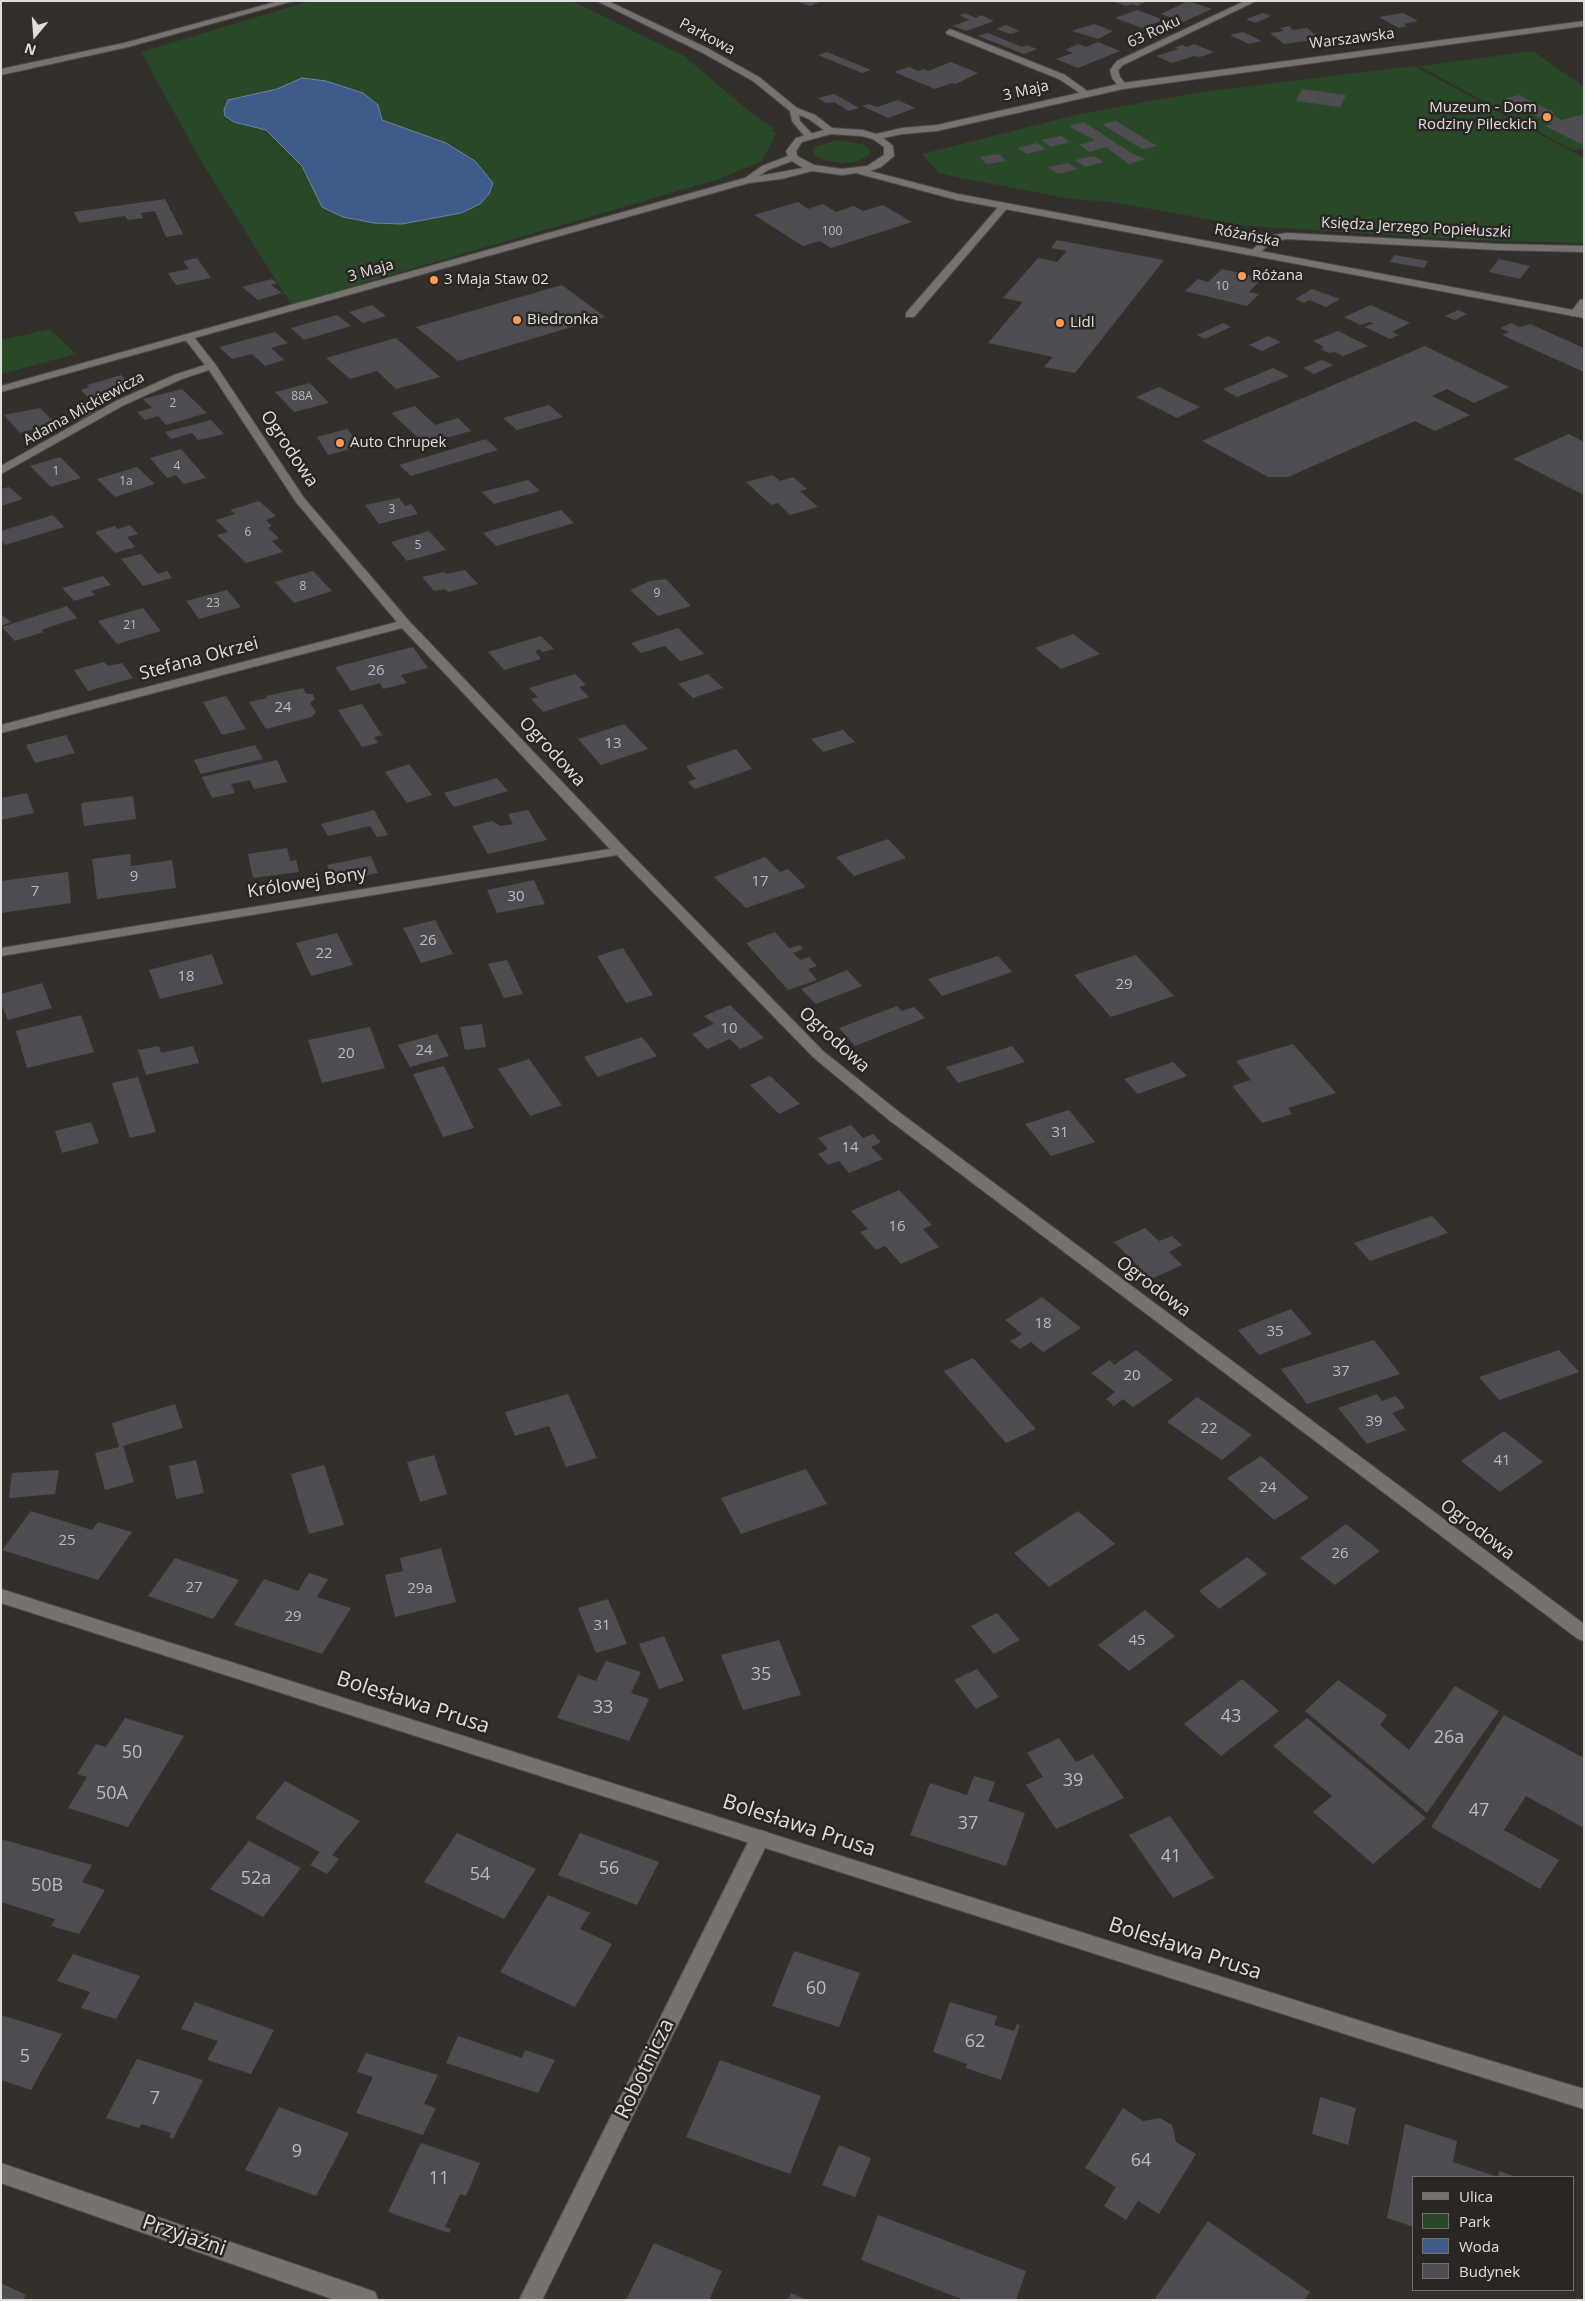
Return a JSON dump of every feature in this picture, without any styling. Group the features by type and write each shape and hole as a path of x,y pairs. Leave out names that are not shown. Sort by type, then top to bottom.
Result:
{"street":[{"path":"1,72 124,45 289,1"},
{"name":"Parkowa","path":"600,1 704,50 739,69 756,79 794,110 812,118 831,131"},
{"name":"63 Roku","path":"1123,86 1116,78 1114,70 1120,63 1252,1"},
{"name":"Warszawska","path":"1123,86 1584,23"},
{"path":"950,32 1062,77 1086,93"},
{"name":"3 Maja","path":"897,143 937,128 1123,86"},
{"name":"Parkowa","path":"794,110 796,121 808,136"},
{"name":"3 Maja","path":"876,137 902,131 937,128"},
{"path":"831,131 847,131 897,143 889,156 878,165 858,171 826,171 812,168 800,163 793,157 791,151 793,145 808,136 831,131"},
{"name":"3 Maja","path":"748,180 765,168 793,157"},
{"name":"Różańska","path":"878,165 905,183"},
{"name":"3 Maja","path":"1,390 748,180 781,176 812,168"},
{"name":"Różańska","path":"858,171 1004,206 1580,314"},
{"path":"910,315 1004,206"},
{"name":"Księdza Jerzego Popiełuszki","path":"1254,253 1270,238 1286,236 1498,247 1584,249"},
{"path":"1580,314 1584,302"},
{"name":"Ogrodowa","path":"189,338 300,500 405,624 620,851 818,1054 894,1116 1584,1634"},
{"name":"Adama Mickiewicza","path":"1,471 120,403 178,377 210,366"},
{"name":"Stefana Okrzei","path":"1,729 405,624"},
{"name":"Królowej Bony","path":"1,952 620,851"},
{"name":"Bolesława Prusa","path":"1,1596 1389,2039 1584,2099"},
{"name":"Robotnicza","path":"530,2300 760,1838"},
{"name":"Przyjaźni","path":"1,2173 366,2300"}],"green space":[{"path":"310,1 572,1 684,56 750,112 775,129 771,130 776,134 762,161 719,179 291,304 201,161 141,52"},
{"path":"1533,51 1584,87 1584,148 1572,150 1420,66"},
{"path":"1414,66 1584,158 1584,243 1469,240 1247,226 1111,202 1071,199 957,177 939,173 922,154 1080,114 1201,92"},
{"path":"836,140 862,144 869,149 869,155 856,162 843,163 822,160 814,155 813,150 815,147"},
{"path":"50,329 76,354 1,374 1,340"}],"water":[{"path":"302,78 326,81 363,93 378,105 382,120 446,143 475,161 493,183 489,194 480,204 461,213 402,224 374,223 343,217 322,207 302,166 266,130 234,122 225,116 224,110 228,100 277,89"}],"building":[{"path":"795,1 822,1 810,6"},
{"path":"1112,1 1148,1 1137,6 1133,4 1126,6"},
{"path":"1188,1 1212,9 1183,22 1161,14"},
{"path":"1137,10 1164,20 1142,28 1115,18"},
{"path":"965,13 976,18 981,15 994,21 966,31 953,26 969,20 959,15"},
{"path":"1263,13 1271,16 1255,23 1246,19"},
{"path":"1403,13 1418,21 1404,24 1407,26 1399,28 1379,17"},
{"path":"1094,24 1113,31 1098,39 1072,31"},
{"path":"1006,25 1020,31 1010,34 996,29"},
{"path":"1289,26 1293,30 1307,28 1320,39 1284,44 1270,33 1284,31 1280,28"},
{"path":"1243,32 1262,41 1249,44 1230,35"},
{"path":"988,33 1022,47 1027,45 1037,49 1024,54 978,36"},
{"path":"1098,42 1120,51 1078,68 1056,59 1073,53 1065,50 1078,44 1086,47"},
{"path":"1194,44 1214,52 1172,63 1156,56 1179,49 1174,48 1182,45 1187,47"},
{"path":"827,52 871,70 862,73 818,55"},
{"path":"951,62 978,73 956,84 952,83 935,89 894,72 909,67 918,71 924,69 928,71"},
{"path":"1302,89 1346,95 1340,107 1296,101"},
{"path":"834,94 859,108 849,111 834,102 826,103 818,98"},
{"name":"Muzeum - Dom Rodziny Pileckich","path":"1519,95 1555,113 1550,114 1562,120 1584,114 1584,143 1581,144 1545,126 1552,124 1523,109 1519,111 1513,107 1517,106 1503,99"},
{"path":"898,100 915,108 888,118 862,106 869,104 877,107"},
{"path":"1116,121 1157,146 1142,149 1102,124"},
{"path":"1084,122 1131,153 1146,159 1129,164 1106,147 1090,152 1079,145 1095,140 1068,126"},
{"path":"1061,136 1070,142 1051,147 1041,140"},
{"path":"1037,143 1046,149 1027,154 1017,148"},
{"path":"999,154 1006,161 987,164 979,157"},
{"path":"1094,156 1104,162 1085,167 1075,160"},
{"path":"1068,163 1078,169 1058,174 1048,167"},
{"path":"165,199 183,234 166,237 155,211 141,213 143,218 128,220 125,216 79,223 74,212"},
{"path":"798,202 808,209 823,204 836,212 854,206 863,211 883,205 912,222 831,248 820,241 803,246 754,215"},
{"name":"Lidl","path":"1057,240 1164,260 1075,373 1044,367 1053,357 988,343 1023,302 1003,298 1038,258 1057,262 1067,251 1051,248"},
{"path":"1394,255 1428,261 1424,268 1390,262"},
{"path":"197,258 211,278 176,285 168,273 189,269 183,261"},
{"path":"1499,259 1530,266 1520,279 1489,272"},
{"path":"1222,269 1262,278 1249,292 1259,294 1247,306 1185,291 1198,279 1208,282"},
{"path":"272,279 277,283 271,285 282,293 258,300 242,287"},
{"name":"Biedronka","path":"562,285 605,317 458,361 416,327"},
{"path":"1312,289 1340,299 1326,307 1309,300 1304,303 1295,299"},
{"path":"372,305 386,316 363,323 349,312"},
{"path":"1371,305 1410,323 1392,332 1399,335 1390,339 1365,327 1374,323 1369,322 1360,325 1344,317"},
{"path":"1458,310 1467,314 1455,320 1445,316"},
{"path":"337,315 351,326 304,340 291,328"},
{"path":"1223,323 1231,327 1205,339 1197,335"},
{"path":"1511,323 1520,327 1530,324 1584,348 1584,372 1502,335 1509,332 1500,328"},
{"path":"1338,331 1368,346 1343,356 1321,349 1324,347 1313,341"},
{"path":"275,332 288,343 271,348 284,360 265,366 252,354 232,359 219,347"},
{"path":"1268,336 1281,342 1262,351 1249,345"},
{"path":"396,338 440,377 396,389 377,371 350,379 326,358"},
{"path":"1425,346 1509,387 1474,403 1447,389 1432,396 1470,415 1435,431 1415,421 1288,477 1268,477 1202,441"},
{"path":"1322,360 1333,365 1314,374 1303,368"},
{"path":"1273,368 1289,376 1237,397 1223,389"},
{"path":"121,375 133,387 90,399 81,390 89,387 87,385"},
{"path":"310,383 329,403 294,412 275,392"},
{"path":"1159,387 1200,407 1177,418 1136,397"},
{"path":"182,389 207,413 166,425 158,416 145,420 137,412 152,408 143,399"},
{"path":"90,405 98,410 80,420 73,414"},
{"path":"549,405 563,417 517,430 503,418"},
{"path":"415,406 435,425 458,418 471,431 425,444 391,413"},
{"path":"40,408 55,423 20,433 4,415"},
{"path":"211,420 224,434 198,440 192,433 171,439 165,432"},
{"name":"Auto Chrupek","path":"347,429 362,446 328,455 317,437"},
{"path":"1569,434 1584,442 1584,495 1513,459"},
{"path":"486,439 498,450 411,476 399,465"},
{"path":"181,449 206,478 184,484 176,475 167,478 150,458"},
{"path":"60,457 81,478 51,487 30,466"},
{"path":"137,467 155,484 115,497 97,479"},
{"path":"773,475 780,481 793,477 807,489 800,491 818,507 790,515 778,503 771,505 746,482"},
{"path":"528,480 540,491 494,504 482,492"},
{"path":"9,487 23,499 1,506 1,489"},
{"path":"399,498 405,506 411,504 418,514 379,524 365,505"},
{"path":"259,501 276,516 266,520 272,526 268,528 279,538 272,541 283,552 246,563 217,535 228,532 216,520 235,514 230,510"},
{"path":"561,510 574,523 496,546 483,533"},
{"path":"53,515 64,527 5,545 1,541 1,531"},
{"path":"130,525 138,534 127,537 135,547 115,553 95,532 115,526 118,529"},
{"path":"429,531 446,550 407,561 391,542"},
{"path":"141,554 158,574 167,571 172,578 143,586 121,559"},
{"path":"465,570 478,584 448,592 445,589 434,591 422,577 444,572 446,574"},
{"path":"313,571 332,591 294,603 275,582"},
{"path":"103,576 111,585 91,591 95,595 74,601 62,588"},
{"path":"666,579 691,606 658,616 630,590 650,581"},
{"path":"227,590 241,607 199,619 186,601"},
{"path":"67,606 77,618 41,630 44,632 15,641 2,627"},
{"path":"143,608 161,631 117,644 98,621"},
{"path":"1,614 11,622 1,626"},
{"path":"678,628 704,654 680,661 665,646 641,653 631,643"},
{"path":"1073,634 1100,654 1061,669 1035,648"},
{"path":"541,636 554,649 542,652 540,649 535,651 541,659 504,670 488,652"},
{"path":"413,647 428,668 401,675 407,683 383,689 380,683 351,691 335,667"},
{"path":"104,662 108,666 122,663 133,678 88,691 74,670"},
{"path":"575,674 586,685 579,687 589,697 543,712 531,699 538,697 529,688"},
{"path":"708,674 723,688 693,698 678,684"},
{"path":"303,688 306,694 313,694 315,699 310,703 316,712 312,717 266,729 249,702 267,698 266,696"},
{"path":"226,696 246,729 222,735 203,702"},
{"path":"362,704 382,735 374,737 378,743 362,747 338,710"},
{"path":"624,724 648,749 601,765 578,739"},
{"path":"843,730 855,742 823,752 811,739"},
{"path":"66,735 75,753 35,763 26,745"},
{"path":"255,745 263,759 201,774 194,760"},
{"path":"736,749 752,769 695,789 688,782 696,779 686,766"},
{"path":"277,760 287,782 254,789 250,780 231,784 235,793 212,798 202,777"},
{"path":"409,764 432,795 407,803 385,772"},
{"path":"497,778 508,791 454,807 444,793"},
{"path":"27,793 34,813 1,820 1,798"},
{"path":"133,796 136,819 84,826 81,803"},
{"path":"374,810 388,835 377,837 370,826 328,836 321,824"},
{"path":"528,810 547,840 488,854 472,826 492,821 501,826 513,824 508,814"},
{"path":"888,839 906,858 854,876 836,857"},
{"path":"287,848 290,861 296,860 299,872 253,878 248,854"},
{"path":"130,854 131,866 172,860 176,888 97,899 92,859"},
{"path":"371,856 378,873 334,882 327,865"},
{"path":"765,857 780,872 788,869 806,887 746,908 714,877"},
{"path":"68,872 71,903 1,913 1,881"},
{"path":"534,880 545,904 497,913 487,890"},
{"path":"435,920 453,954 421,963 403,928"},
{"path":"775,932 789,948 800,945 803,949 793,953 800,960 809,957 817,966 808,969 817,980 788,990 746,943"},
{"path":"337,933 353,965 311,976 296,943"},
{"path":"623,948 653,995 626,1003 597,956"},
{"path":"212,954 223,984 160,999 149,970"},
{"path":"1136,955 1174,996 1111,1017 1074,975"},
{"path":"998,956 1012,972 942,996 928,979"},
{"path":"507,960 523,994 504,998 488,964"},
{"path":"847,970 862,986 816,1004 801,989"},
{"path":"42,983 52,1008 8,1020 1,1004 1,994"},
{"path":"730,1005 764,1038 740,1049 730,1039 707,1049 692,1034 714,1024 704,1016"},
{"path":"897,1006 902,1011 914,1007 925,1018 855,1046 839,1028"},
{"path":"81,1015 94,1052 27,1068 16,1031"},
{"path":"482,1024 486,1047 465,1050 460,1027"},
{"path":"370,1027 385,1068 322,1083 308,1040"},
{"path":"437,1034 449,1056 410,1067 398,1045"},
{"path":"642,1037 657,1056 598,1077 584,1057"},
{"path":"1293,1044 1336,1093 1288,1108 1292,1114 1262,1123 1232,1086 1251,1080 1236,1061"},
{"path":"159,1046 161,1053 193,1046 199,1063 146,1075 138,1050"},
{"path":"1012,1046 1025,1062 958,1083 946,1067"},
{"path":"529,1059 562,1105 530,1116 498,1069"},
{"path":"1173,1062 1187,1076 1138,1094 1124,1079"},
{"path":"444,1066 474,1128 443,1137 413,1074"},
{"path":"770,1076 800,1104 779,1114 750,1085"},
{"path":"138,1077 156,1132 130,1138 112,1083"},
{"path":"1069,1110 1095,1142 1051,1156 1025,1124"},
{"path":"91,1122 99,1143 62,1153 55,1131"},
{"path":"851,1125 863,1138 873,1134 881,1142 871,1147 883,1159 849,1173 839,1161 828,1165 818,1154 828,1149 818,1138"},
{"path":"899,1190 932,1225 923,1229 939,1247 901,1264 885,1246 876,1250 860,1232 868,1229 851,1211"},
{"path":"1432,1216 1448,1233 1370,1261 1354,1243"},
{"path":"1145,1228 1159,1241 1172,1236 1182,1245 1169,1252 1182,1265 1151,1279 1114,1242"},
{"path":"1042,1297 1081,1328 1043,1352 1031,1342 1020,1349 1010,1341 1022,1334 1005,1320"},
{"path":"1291,1309 1312,1334 1259,1355 1238,1330"},
{"path":"1374,1340 1400,1374 1307,1404 1281,1369"},
{"path":"1136,1350 1173,1380 1133,1407 1123,1399 1114,1406 1106,1399 1115,1392 1091,1373 1110,1360 1114,1365"},
{"path":"1559,1350 1579,1372 1499,1400 1479,1377"},
{"path":"973,1358 1036,1429 1006,1443 944,1371"},
{"path":"568,1394 597,1458 566,1467 549,1426 515,1436 505,1412"},
{"path":"1377,1394 1382,1401 1396,1396 1405,1408 1392,1413 1406,1430 1367,1444 1338,1408"},
{"path":"1197,1397 1252,1435 1222,1460 1167,1422"},
{"path":"175,1404 183,1428 123,1446 134,1482 105,1490 95,1453 119,1447 112,1423"},
{"path":"1504,1431 1543,1462 1500,1492 1461,1461"},
{"path":"434,1455 447,1494 420,1502 407,1462"},
{"path":"1261,1456 1309,1498 1274,1520 1227,1478"},
{"path":"196,1460 204,1493 176,1499 169,1466"},
{"path":"324,1465 344,1525 309,1534 291,1474"},
{"path":"806,1469 827,1504 741,1534 721,1498"},
{"path":"59,1470 55,1494 9,1498 12,1473"},
{"path":"31,1511 92,1530 98,1522 132,1532 98,1580 2,1550"},
{"path":"1078,1511 1115,1544 1049,1587 1014,1553"},
{"path":"1346,1524 1380,1551 1335,1585 1300,1558"},
{"path":"441,1548 456,1602 395,1617 385,1575 403,1571 400,1558"},
{"path":"1247,1557 1267,1574 1219,1609 1199,1591"},
{"path":"175,1558 239,1580 213,1619 148,1596"},
{"path":"309,1573 328,1579 317,1597 351,1608 322,1654 234,1625 264,1579 298,1591"},
{"path":"608,1599 627,1644 596,1653 578,1608"},
{"path":"1145,1610 1175,1636 1129,1671 1098,1645"},
{"path":"997,1613 1020,1640 994,1654 971,1626"},
{"path":"664,1636 684,1681 659,1689 639,1644"},
{"path":"779,1640 801,1695 743,1710 721,1655"},
{"path":"606,1661 641,1672 631,1693 649,1699 629,1741 557,1718 578,1675 596,1681"},
{"path":"977,1669 999,1697 976,1709 954,1680"},
{"path":"1242,1679 1279,1711 1221,1756 1184,1724"},
{"path":"1338,1680 1387,1715 1380,1725 1409,1750 1455,1686 1499,1711 1427,1813 1305,1711"},
{"path":"1504,1715 1584,1758 1584,1828 1526,1796 1504,1830 1559,1860 1540,1889 1431,1827"},
{"path":"125,1718 184,1736 128,1827 68,1808 87,1777 77,1774 96,1744 106,1747"},
{"path":"1307,1718 1426,1818 1373,1864 1313,1812 1332,1796 1273,1746"},
{"path":"1059,1738 1076,1762 1093,1754 1124,1798 1056,1829 1026,1785 1043,1777 1027,1753"},
{"path":"974,1776 995,1782 988,1801 1025,1813 1006,1866 910,1835 930,1783 967,1795"},
{"path":"285,1781 360,1821 332,1855 339,1859 327,1874 310,1865 320,1852 255,1818"},
{"path":"1170,1816 1214,1878 1173,1898 1129,1835"},
{"path":"457,1833 536,1869 504,1919 424,1882"},
{"path":"580,1833 659,1862 637,1905 558,1875"},
{"path":"1,1839 92,1865 82,1882 105,1890 79,1934 51,1926 55,1919 1,1902"},
{"path":"249,1841 301,1868 263,1917 210,1889"},
{"path":"548,1895 590,1913 580,1929 612,1944 575,2007 500,1972"},
{"path":"794,1951 860,1973 839,2027 772,2006"},
{"path":"73,1954 140,1976 116,2019 81,2008 90,1992 57,1981"},
{"path":"195,2002 274,2030 251,2074 207,2060 218,2041 181,2029"},
{"path":"950,2002 997,2016 994,2025 1014,2031 1017,2024 1020,2025 1001,2080 966,2068 967,2064 933,2052"},
{"path":"1,2015 62,2034 31,2090 1,2080"},
{"path":"458,2036 522,2058 525,2050 555,2060 538,2093 446,2063"},
{"path":"366,2053 438,2075 424,2104 436,2108 423,2135 356,2113 373,2077 357,2072"},
{"path":"137,2059 203,2080 173,2139 169,2137 171,2133 142,2124 139,2128 106,2118"},
{"path":"720,2060 821,2096 790,2174 686,2137"},
{"path":"1320,2097 1356,2108 1348,2145 1312,2134"},
{"path":"279,2107 349,2133 316,2196 245,2170"},
{"path":"1123,2108 1143,2121 1160,2118 1172,2125 1176,2142 1196,2154 1159,2214 1138,2201 1126,2220 1104,2206 1116,2187 1085,2168"},
{"path":"1405,2124 1457,2141 1453,2162 1495,2176 1412,2176 1412,2226 1387,2218"},
{"path":"421,2143 480,2163 466,2196 460,2194 445,2227 451,2229 449,2233 388,2212"},
{"path":"839,2145 871,2158 855,2197 822,2185"},
{"path":"1499,2171 1513,2176 1498,2176"},
{"path":"878,2215 1026,2271 1016,2300 964,2300 861,2260"},
{"path":"1208,2221 1310,2292 1304,2300 1154,2300"},
{"path":"654,2243 722,2271 709,2300 626,2300"},
{"path":"1,2283 26,2295 23,2300 1,2300"},
{"path":"791,2293 807,2300 788,2300"}],"place":[{"name":"Muzeum - Dom Rodziny Pileckich","path":"1547,117"},
{"name":"Różana","path":"1242,276"},
{"name":"3 Maja Staw 02","path":"434,280"},
{"name":"Biedronka","path":"517,320"},
{"name":"Lidl","path":"1060,323"},
{"name":"Auto Chrupek","path":"340,443"}]}
